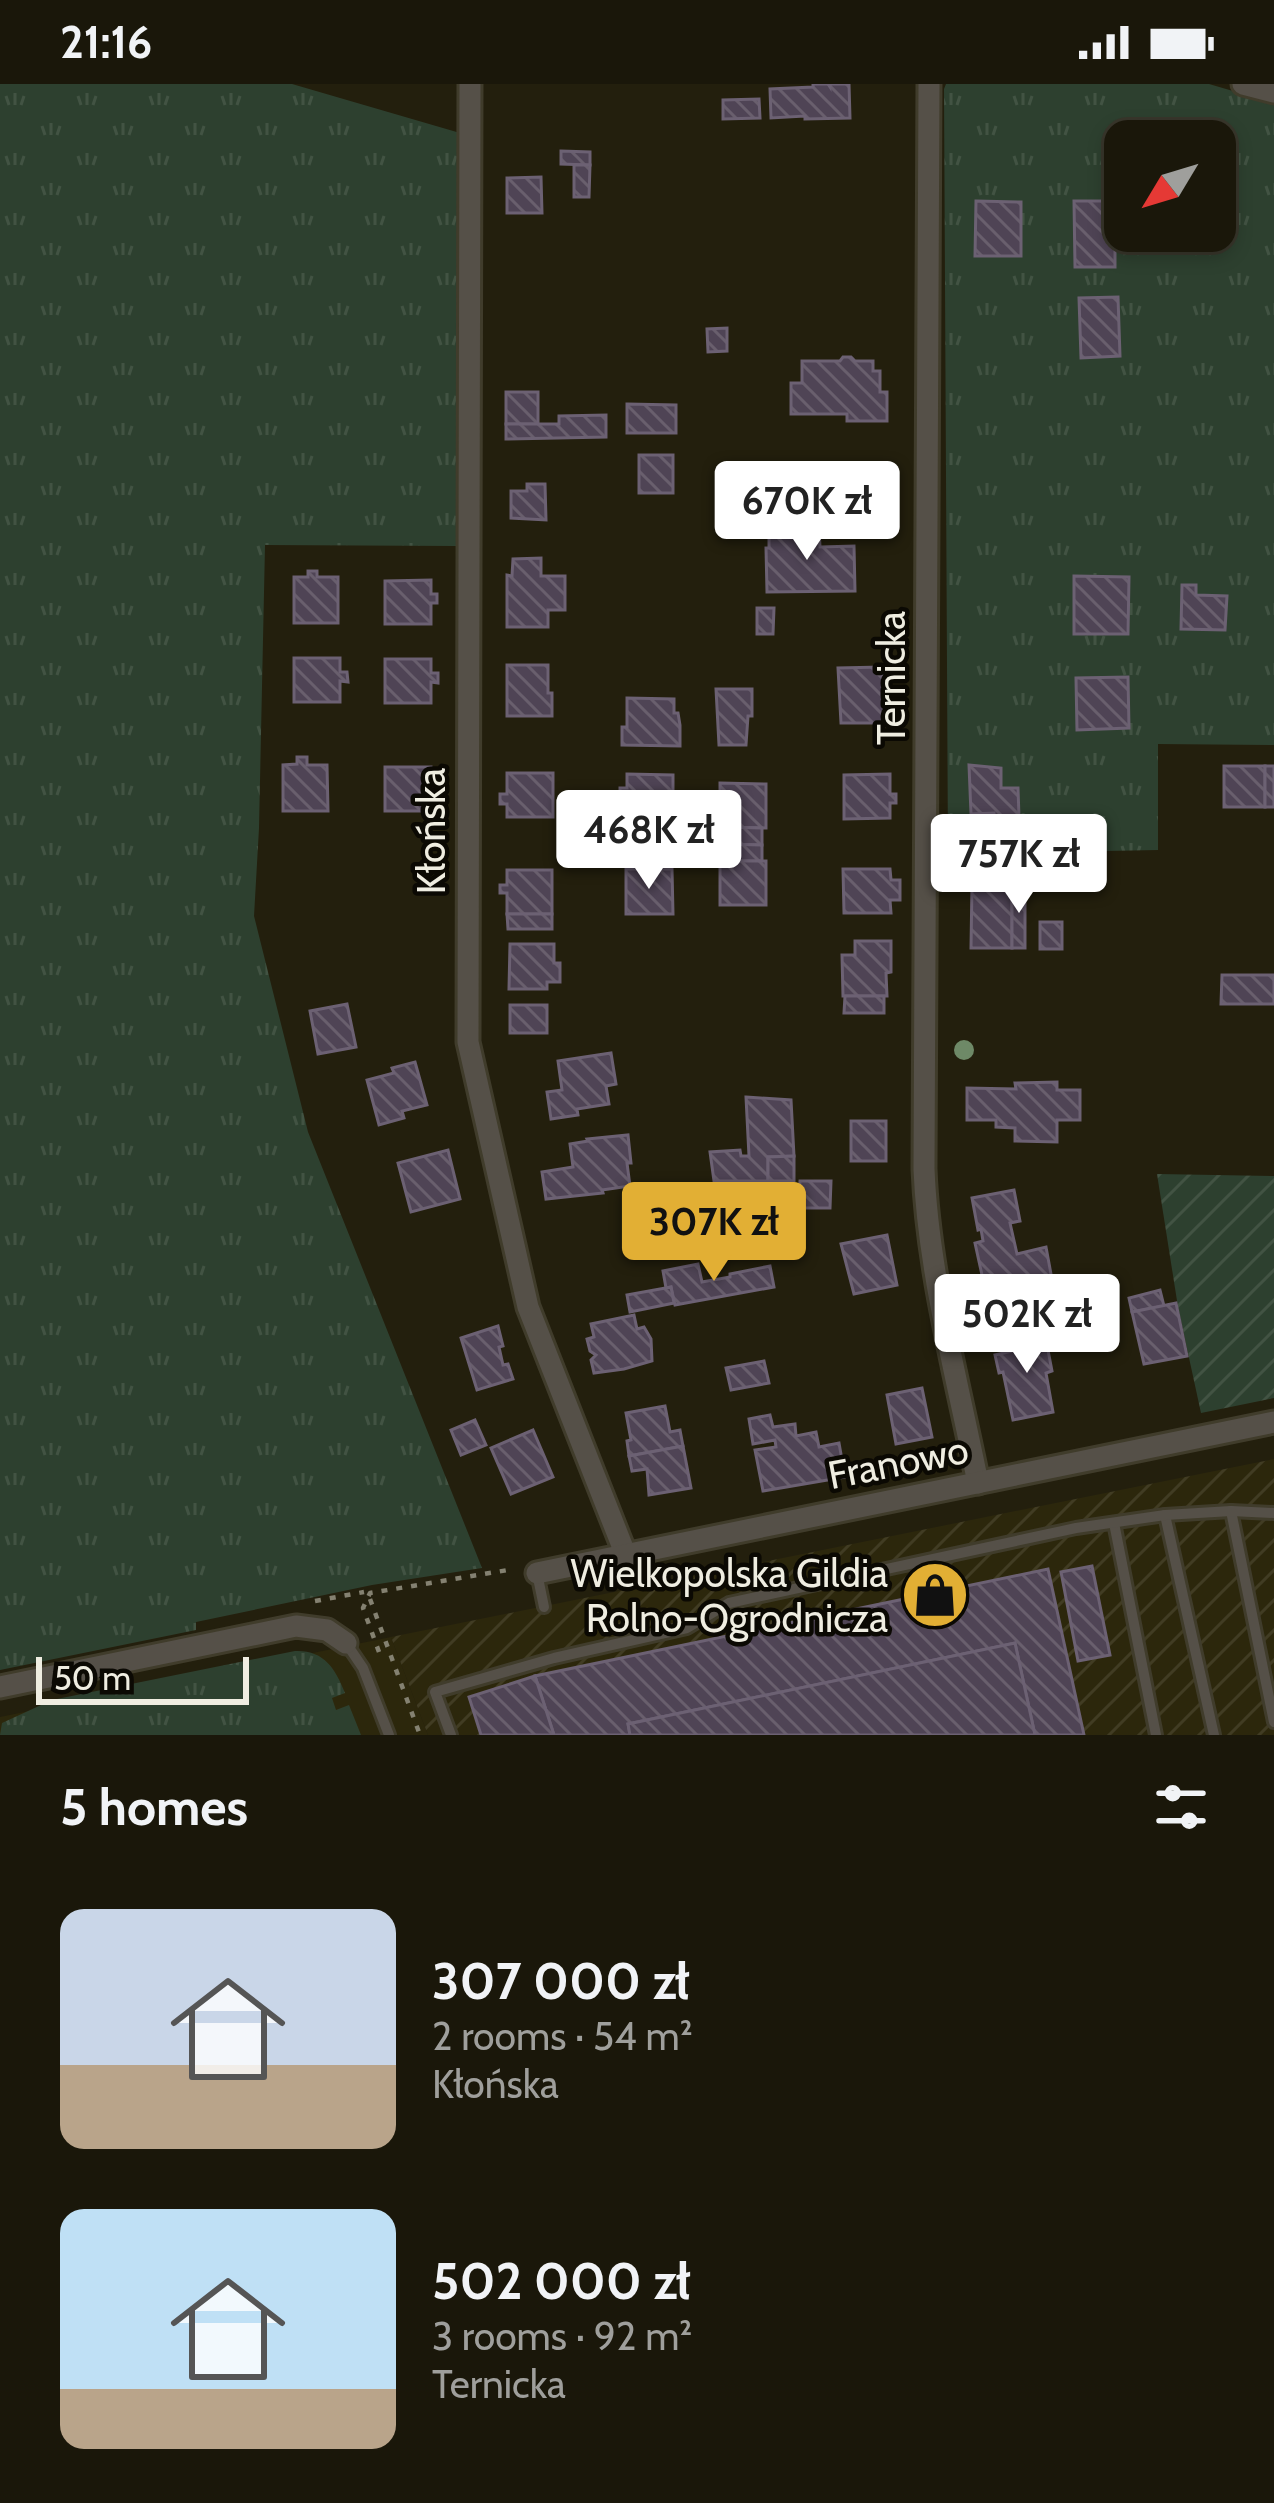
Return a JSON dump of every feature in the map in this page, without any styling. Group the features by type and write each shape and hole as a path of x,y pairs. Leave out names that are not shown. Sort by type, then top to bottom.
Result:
{"street":[{"name":"Kłońska","path":"470,84 468,1042 528,1307 625,1553"},
{"name":"Ternicka","path":"928,84 924,1169 926,1210 978,1483"},
{"path":"1244,84 1274,92"},
{"name":"Franowo","path":"537,1573 1274,1421"},
{"path":"0,1687 296,1626 320,1628 346,1643"}],"lane":[{"path":"1232,1511 1274,1722"},
{"path":"451,1735 435,1692 554,1658 687,1628 729,1603 1076,1528 1165,1515 1274,1513"},
{"path":"1165,1515 1214,1735"},
{"path":"1114,1523 1156,1735"},
{"path":"537,1573 544,1607"},
{"path":"346,1643 363,1668 389,1735"}],"path":[{"path":"420,1735 370,1596 524,1568 537,1573"}],"shaded area":[{"name":"Wielkopolska Gildia Rolno-Ogrodnicza","path":"1274,1459 1274,1735 428,1735 391,1637"},
{"path":"391,1637 428,1735 0,1735 0,1717"}],"green space":[{"path":"0,84 292,84 460,133 458,546 265,545 254,916 308,1132 482,1568 372,1585 196,1622 196,1630 0,1670"},
{"path":"946,84 1209,84 1274,103 1274,745 1158,744 1158,850 948,854"},
{"path":"1157,1174 1274,1176 1274,1398 1201,1413"},
{"path":"295,1651 321,1657 332,1668 345,1693 332,1698 336,1710 349,1705 361,1735 0,1735 2,1723 52,1700"}],"building":[{"path":"849,84 850,118 771,118 770,89"},
{"path":"759,99 760,118 723,119 723,100"},
{"path":"561,151 590,152 590,165 561,164"},
{"path":"574,165 590,165 589,197 574,197"},
{"path":"541,177 542,213 507,213 507,178"},
{"path":"976,201 1021,202 1021,256 975,256"},
{"path":"1074,201 1104,201 1104,252 1115,252 1115,267 1075,267"},
{"path":"1118,297 1120,356 1081,358 1079,298"},
{"path":"727,328 727,351 708,352 707,329"},
{"path":"843,357 873,361 873,371 880,371 880,392 887,392 887,421 847,421 847,414 791,414 791,383 802,383 802,361 840,361"},
{"path":"506,392 538,392 538,424 506,424"},
{"path":"627,404 676,405 676,433 627,433"},
{"path":"606,415 606,437 506,439 506,424 559,424 559,416"},
{"path":"639,455 673,455 673,493 639,493"},
{"path":"527,484 545,484 546,520 511,518 511,491 527,491"},
{"path":"851,493 887,493 887,532 851,532"},
{"path":"769,527 819,527 820,547 854,546 855,591 767,592"},
{"path":"541,558 541,576 565,576 565,610 548,610 548,627 507,627 507,575 512,576 513,559"},
{"path":"308,571 317,571 317,577 338,577 338,623 294,623 294,577 308,577"},
{"path":"1074,576 1129,577 1128,634 1074,634"},
{"path":"431,580 437,603 431,603 431,624 385,624 385,581"},
{"path":"1182,585 1196,585 1196,595 1227,596 1225,630 1181,629"},
{"path":"757,608 774,608 773,634 757,634"},
{"path":"294,658 340,658 340,672 347,672 348,682 340,681 340,702 294,702"},
{"path":"385,659 431,659 431,673 438,673 438,683 431,682 431,703 385,703"},
{"path":"507,665 548,665 552,716 507,716"},
{"path":"882,667 886,723 841,723 838,668"},
{"path":"1128,677 1129,728 1077,730 1076,678"},
{"path":"716,689 752,689 746,745 719,745"},
{"path":"627,698 674,699 680,746 622,745"},
{"path":"297,757 307,757 307,765 327,765 328,811 283,811 283,765 297,764"},
{"path":"969,765 1001,768 1001,788 1018,788 1019,817 971,814"},
{"path":"1224,766 1265,766 1265,807 1224,807"},
{"path":"1265,766 1274,766 1274,807 1265,807"},
{"path":"385,767 431,767 431,779 438,779 438,796 431,796 430,811 385,811"},
{"path":"507,773 553,773 553,817 507,817 507,804 500,804 500,794 507,794"},
{"path":"627,774 673,775 673,819 627,818 627,798 620,798 620,788 627,788"},
{"path":"890,774 890,794 896,794 896,803 890,803 890,818 844,819 844,775"},
{"path":"720,783 766,784 766,828 720,827"},
{"path":"720,827 762,828 762,845 720,844"},
{"path":"720,844 762,845 762,861 720,861"},
{"path":"720,861 766,861 766,905 720,905"},
{"path":"626,869 672,869 673,914 626,914"},
{"path":"843,869 890,869 891,880 900,880 900,900 890,900 891,913 844,913"},
{"path":"507,870 552,870 552,914 507,914 507,893 500,893 500,885 507,885"},
{"path":"972,884 1012,885 1012,948 971,948"},
{"path":"1012,885 1025,885 1025,948 1012,948"},
{"path":"507,914 552,914 552,929 508,929"},
{"path":"1040,922 1062,922 1062,949 1040,949"},
{"path":"855,941 891,941 887,996 843,996 842,955 855,955"},
{"path":"510,944 554,944 560,982 547,982 547,989 509,989"},
{"path":"1222,975 1274,975 1274,1004 1221,1004"},
{"path":"845,996 884,996 884,1013 844,1013"},
{"path":"347,1004 356,1047 318,1054 310,1011"},
{"path":"510,1005 547,1005 547,1033 510,1033"},
{"path":"611,1053 616,1084 606,1086 609,1104 551,1119 547,1092 562,1090 558,1061"},
{"path":"415,1062 427,1105 402,1111 404,1118 379,1125 367,1080"},
{"path":"1057,1082 1057,1090 1080,1090 1080,1120 1057,1120 1057,1142 1015,1141 1015,1128 996,1127 996,1120 967,1120 967,1088 1016,1089 1015,1083"},
{"path":"746,1097 791,1100 794,1156 768,1157 768,1181 714,1181 710,1152 740,1150 741,1156 749,1156"},
{"path":"851,1121 886,1121 886,1161 851,1161"},
{"path":"628,1135 630,1186 546,1199 542,1172 573,1167 570,1144"},
{"path":"448,1150 460,1199 411,1212 398,1163"},
{"path":"794,1156 794,1181 768,1181 768,1157"},
{"path":"800,1181 831,1181 830,1208 798,1208"},
{"path":"1014,1190 1020,1221 1010,1223 1017,1254 1046,1247 1053,1285 987,1298 975,1243 983,1241 972,1198"},
{"path":"887,1235 897,1285 854,1294 841,1244"},
{"path":"698,1264 702,1282 770,1266 774,1287 675,1305 663,1271"},
{"path":"671,1287 674,1303 630,1312 627,1295"},
{"path":"1160,1290 1164,1306 1132,1312 1129,1298"},
{"path":"1176,1303 1187,1356 1144,1364 1132,1312"},
{"path":"634,1315 637,1329 644,1327 651,1339 652,1361 594,1373 591,1360 596,1355 587,1339 594,1337 591,1324"},
{"path":"498,1326 503,1365 508,1364 513,1379 477,1390 461,1338"},
{"path":"1033,1331 1041,1346 1047,1345 1053,1412 1013,1420 995,1355 1013,1351 1010,1340"},
{"path":"764,1361 769,1383 731,1390 726,1368"},
{"path":"922,1388 932,1437 896,1444 887,1395"},
{"path":"665,1406 670,1432 680,1430 683,1446 629,1456 626,1413"},
{"path":"770,1415 773,1427 795,1424 796,1436 816,1432 819,1447 839,1443 845,1477 763,1491 755,1450 776,1447 775,1440 753,1444 749,1419"},
{"path":"475,1420 486,1445 461,1455 451,1430"},
{"path":"533,1430 553,1477 511,1494 491,1448"},
{"path":"683,1446 691,1488 649,1495 647,1469 632,1471 629,1456"},
{"path":"1092,1566 1110,1655 1078,1661 1061,1572"},
{"path":"1048,1569 1084,1735 1035,1735 1015,1643 628,1724 630,1735 554,1735 535,1676"},
{"path":"1015,1643 1035,1735 630,1735 628,1724"},
{"path":"535,1676 554,1735 481,1735 469,1697"}],"place":[{"name":"Wielkopolska Gildia Rolno-Ogrodnicza","path":"935,1595"}]}
